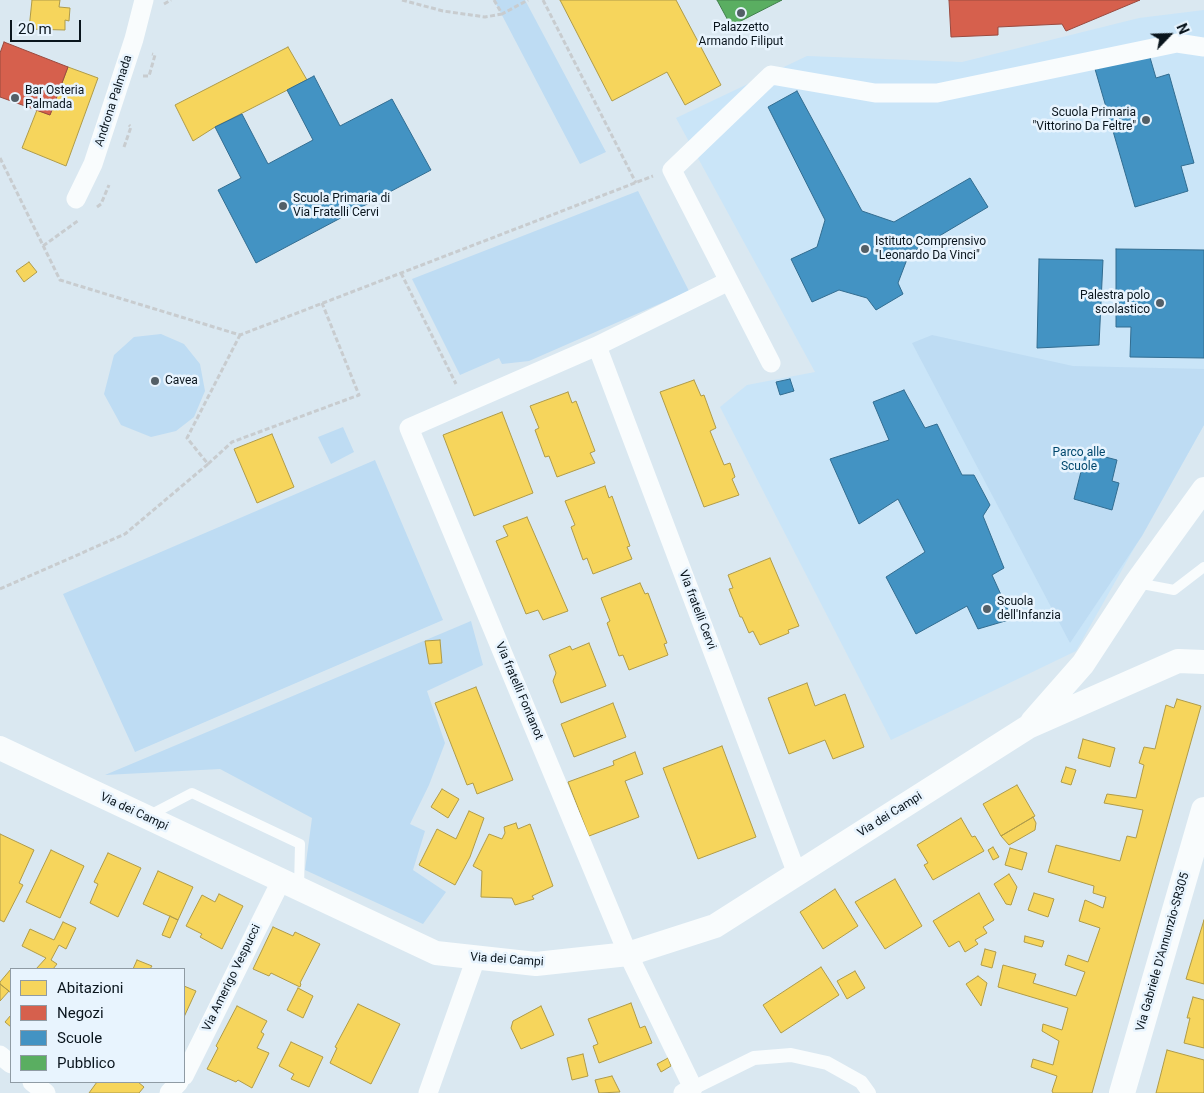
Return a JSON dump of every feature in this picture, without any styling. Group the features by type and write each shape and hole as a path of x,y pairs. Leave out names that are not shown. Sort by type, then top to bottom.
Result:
{"main road":[{"name":"Via Gabriele D'Annunzio-SR305","path":"1122,1093 1204,810"}],"street":[{"name":"Androna Palmada","path":"76,199 93,164 134,39 144,0"},
{"path":"771,363 672,170 771,75 875,92 937,93 1178,43 1204,47"},
{"path":"466,403 597,346 729,281"},
{"name":"Via fratelli Cervi","path":"597,346 797,874"},
{"name":"Via fratelli Fontanot","path":"466,403 409,428 628,954 688,1091"},
{"name":"Via dei Campi","path":"1028,727 1083,664 1136,583 1204,489"},
{"name":"Via dei Campi","path":"0,748 436,953 536,964 628,954 714,926 1028,727 1178,661 1204,662"},
{"name":"Via Amerigo Vespucci","path":"185,1074 290,885"},
{"path":"428,1093 476,958"},
{"path":"0,1055 10,1063"},
{"path":"688,1091 754,1058 790,1055 827,1063 861,1082 869,1093"},
{"path":"33,1083 46,1093"},
{"path":"169,1093 178,1083"}],"lane":[{"path":"1136,583 1174,590 1204,567"},
{"path":"146,817 192,793 300,844 290,885"}],"path":[{"path":"402,0 443,11 485,17 502,14 528,0"},
{"path":"494,0 502,14"},
{"path":"543,0 636,183"},
{"path":"0,158 60,280 240,335 672,170"},
{"path":"401,273 466,403"},
{"path":"0,588 125,534 232,442 359,395 322,303"},
{"path":"208,464 187,438 240,335"}],"shaded area":[{"path":"1204,10 1204,425 1076,651 891,740 720,407 747,385 815,372 676,118 807,56 962,62 1139,18"}],"green space":[{"path":"494,0 525,0 606,152 580,164"},
{"path":"638,191 689,291 529,361 502,364 499,358 460,375 412,279"},
{"name":"Cavea","path":"161,334 184,344 200,364 205,391 194,417 176,431 151,437 121,425 104,394 114,355 134,337"},
{"name":"Parco alle Scuole","path":"932,335 1073,366 1204,369 1204,425 1142,536 1070,643 912,343"},
{"path":"343,427 354,452 331,464 318,437"},
{"path":"375,460 443,620 135,752 63,594"},
{"path":"471,621 483,665 427,691 445,743 429,785 410,824 425,831 413,870 446,892 423,924 305,870 312,818 220,769 105,775"}],"building: Abitazioni":[{"path":"32,0 60,0 59,7 70,8 69,21 65,20 65,30 29,29"},
{"path":"560,0 676,0 721,85 685,105 667,72 612,101"},
{"path":"288,47 307,80 215,127 193,141 175,105"},
{"path":"68,67 98,78 66,166 22,148 37,110 50,115"},
{"path":"29,262 37,272 24,282 16,271"},
{"path":"694,380 701,396 704,395 716,428 710,431 724,465 730,463 735,477 732,479 739,495 704,507 660,392"},
{"path":"568,392 572,403 576,401 595,451 590,453 595,463 557,477 549,456 545,457 535,430 539,428 530,406"},
{"path":"502,412 533,493 474,516 443,435"},
{"path":"272,434 294,487 257,503 234,449"},
{"path":"605,486 609,498 612,496 630,546 627,547 632,559 593,574 587,558 583,560 571,527 575,525 565,501"},
{"path":"527,517 568,611 543,620 538,610 526,614 496,541 508,536 503,526"},
{"path":"770,558 799,626 788,630 789,633 760,645 753,631 749,633 742,617 740,617 729,589 733,588 728,575"},
{"path":"640,583 645,594 648,593 667,643 664,644 668,655 629,670 623,655 619,656 607,623 610,621 601,598"},
{"path":"440,640 442,663 429,664 425,641"},
{"path":"589,643 606,686 561,703 553,681 556,673 549,655 570,646 572,650"},
{"path":"807,683 815,706 845,694 864,747 833,759 825,740 789,754 768,698"},
{"path":"476,687 513,780 477,794 473,783 467,785 435,703"},
{"path":"1177,699 1201,706 1092,1093 1053,1093 1057,1076 1031,1067 1033,1059 1053,1065 1059,1041 1042,1031 1043,1024 1062,1030 1068,1008 998,987 1003,965 1036,974 1033,983 1076,996 1085,972 1065,965 1068,955 1088,962 1100,928 1079,921 1085,900 1103,908 1106,897 1093,893 1094,886 1048,872 1056,845 1120,861 1127,836 1136,838 1143,810 1104,803 1107,794 1136,798 1144,765 1139,763 1144,747 1155,749 1166,705 1174,708"},
{"path":"613,703 626,737 574,757 561,724"},
{"path":"1083,739 1115,748 1110,767 1078,758"},
{"path":"722,746 756,837 698,859 663,768"},
{"path":"635,752 643,774 625,781 639,817 589,836 568,782 614,765 613,761"},
{"path":"1066,767 1076,770 1071,785 1061,782"},
{"path":"1017,785 1035,816 1001,836 983,804"},
{"path":"442,789 459,799 448,818 431,807"},
{"path":"469,811 484,818 470,857 455,885 419,865 437,829 456,839"},
{"path":"1033,817 1036,823 1035,830 1009,845 1001,836"},
{"path":"961,818 972,837 975,836 984,851 933,880 924,865 928,863 917,845"},
{"path":"516,823 518,829 530,824 553,886 532,896 534,899 515,905 512,898 481,897 482,871 473,866 489,834 502,839 505,833 504,827"},
{"path":"0,834 34,850 19,883 23,885 4,922 0,920"},
{"path":"993,847 999,857 993,860 988,850"},
{"path":"1010,848 1027,853 1022,870 1005,865"},
{"path":"51,850 84,866 60,918 26,902"},
{"path":"108,853 141,868 118,917 90,903 98,884 94,882"},
{"path":"158,871 193,887 178,920 143,904"},
{"path":"1009,874 1017,887 1011,905 1006,904 994,884"},
{"path":"895,879 922,926 885,949 855,902"},
{"path":"835,889 858,926 823,949 800,912"},
{"path":"979,893 994,920 983,927 987,933 975,940 978,944 965,952 959,941 949,947 933,921"},
{"path":"1034,893 1054,899 1048,917 1028,910"},
{"path":"219,894 243,906 222,949 200,937 202,934 186,926 202,895 215,902"},
{"path":"170,916 178,920 170,938 162,935"},
{"path":"1204,920 1204,984 1186,979"},
{"path":"63,922 76,928 66,949 59,945 51,960 57,964 54,968 37,968 46,958 22,946 30,929 54,940"},
{"path":"273,927 293,936 295,932 320,944 300,983 300,987 271,973 269,976 253,969"},
{"path":"1025,936 1044,941 1042,947 1024,942"},
{"path":"985,949 996,952 992,968 981,965"},
{"path":"137,960 152,966 151,968 133,968"},
{"path":"821,967 839,995 781,1033 763,1005"},
{"path":"10,970 10,992 0,982"},
{"path":"855,971 865,988 847,999 837,981"},
{"path":"978,976 987,983 981,1006 966,984"},
{"path":"0,984 9,991 0,1001"},
{"path":"185,986 196,991 185,1015"},
{"path":"298,988 313,996 303,1018 287,1010"},
{"path":"1193,997 1204,1000 1204,1048 1184,1043 1190,1018 1187,1018"},
{"path":"631,1003 640,1028 645,1026 652,1043 599,1063 593,1046 598,1044 588,1019"},
{"path":"358,1004 400,1024 371,1084 330,1063 337,1048 335,1047"},
{"path":"237,1006 267,1021 261,1032 264,1034 257,1048 269,1053 252,1088 238,1080 236,1082 207,1069 218,1048 216,1046"},
{"path":"541,1006 554,1035 521,1049 511,1028 513,1021"},
{"path":"10,1016 10,1026 5,1022"},
{"path":"291,1042 323,1057 309,1087 291,1079 294,1074 279,1066"},
{"path":"1167,1050 1204,1060 1204,1093 1156,1093"},
{"path":"583,1054 588,1076 572,1080 567,1058"},
{"path":"668,1058 671,1066 661,1072 657,1064"},
{"path":"612,1076 620,1092 599,1093 595,1080"},
{"path":"96,1083 139,1083 144,1087 139,1093 89,1093"}],"building: Negozi":[{"path":"949,0 1140,0 1066,31 1062,24 998,27 998,35 951,37"},
{"path":"4,42 68,67 50,115 0,97 0,53"}],"building: Scuole":[{"name":"Scuola Primaria \"Vittorino Da Feltre\"","path":"1149,54 1156,78 1169,74 1194,163 1181,166 1188,191 1135,207 1095,69"},
{"path":"314,76 340,126 392,99 431,170 256,263 218,190 241,178 215,127 242,114 268,164 313,140 287,90"},
{"path":"797,91 862,211 894,222 970,178 988,207 909,254 898,283 903,294 876,310 867,298 839,290 812,302 791,259 817,247 825,220 768,107"},
{"name":"Palestra polo scolastico","path":"1116,249 1204,250 1204,358 1130,357 1131,327 1116,327"},
{"path":"1039,259 1103,260 1099,345 1037,348"},
{"path":"790,379 794,391 780,395 776,382"},
{"path":"904,390 925,428 937,424 962,475 974,475 990,505 983,516 1004,568 992,575 1012,619 978,629 967,606 916,634 886,577 925,552 898,499 859,524 830,459 889,440 873,402"},
{"path":"1086,452 1117,460 1112,481 1119,483 1112,510 1074,499"}],"building: Pubblico":[{"name":"Palazzetto Armando Filiput","path":"717,0 782,0 731,26"}],"place":[{"name":"Palazzetto Armando Filiput","path":"741,13"},
{"name":"Bar Osteria Palmada","path":"15,98"},
{"name":"Scuola Primaria \"Vittorino Da Feltre\"","path":"1146,120"},
{"name":"Scuola Primaria di Via Fratelli Cervi","path":"283,206"},
{"name":"Istituto Comprensivo \"Leonardo Da Vinci\"","path":"865,249"},
{"name":"Palestra polo scolastico","path":"1160,303"},
{"name":"Cavea","path":"155,381"},
{"name":"Scuola dell'Infanzia","path":"987,609"}]}
